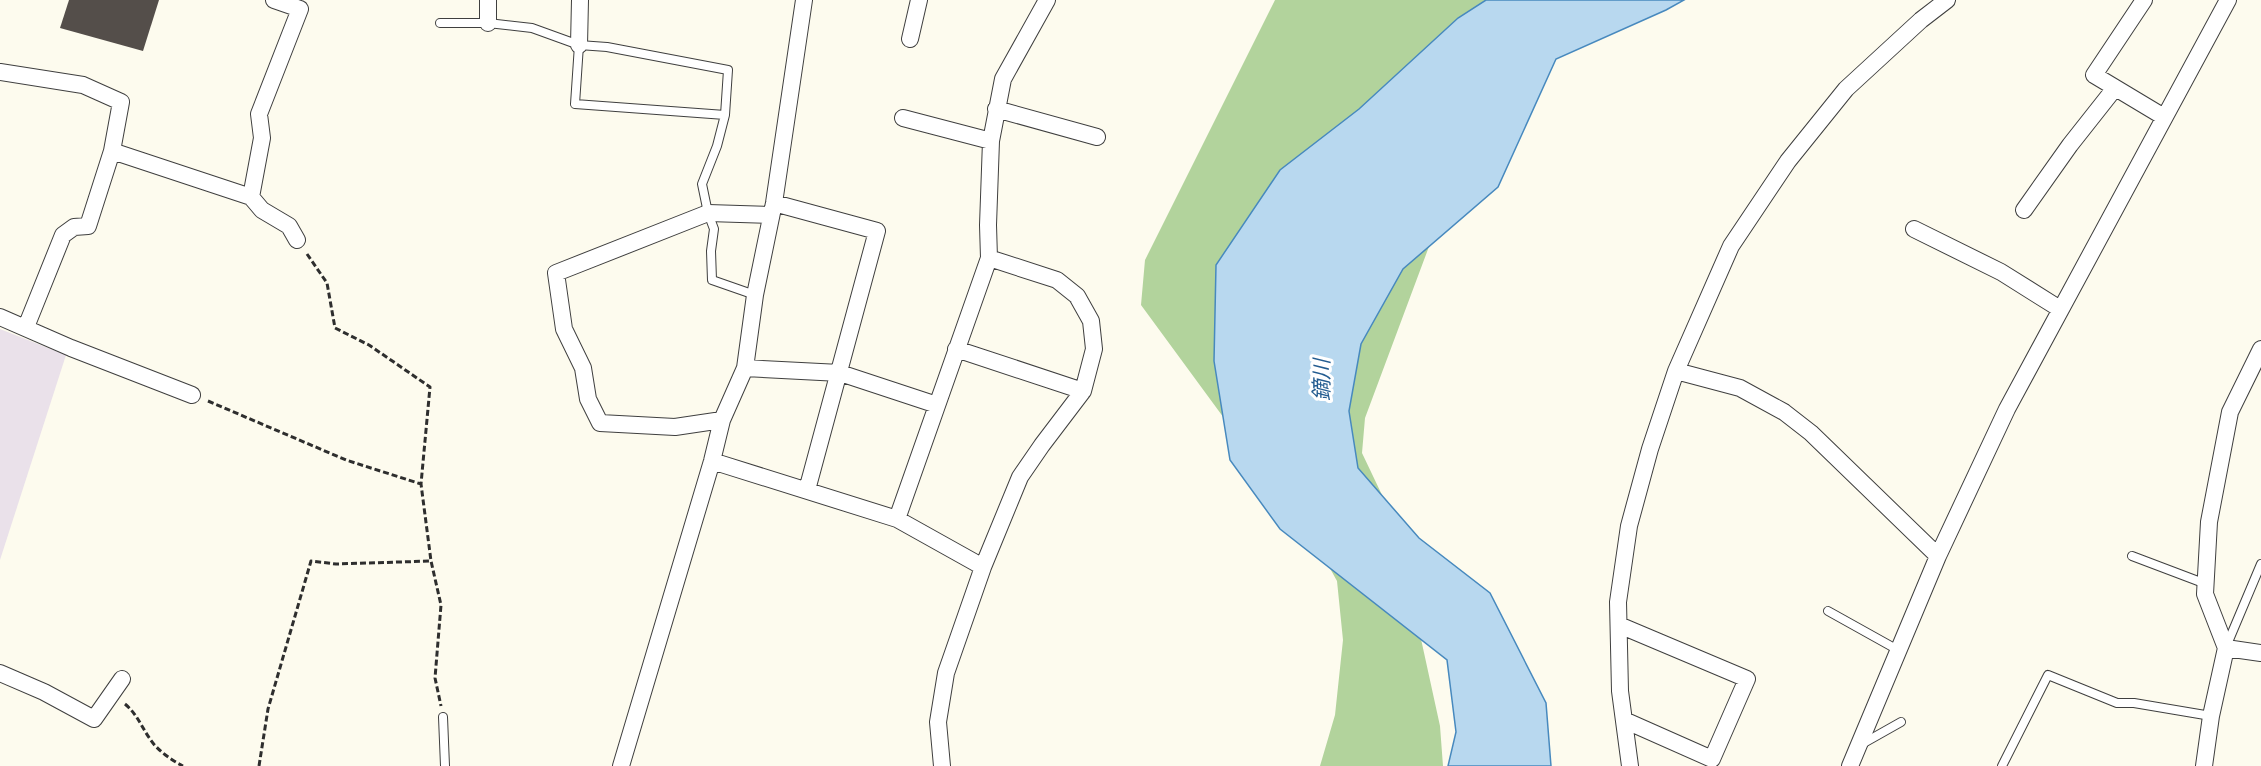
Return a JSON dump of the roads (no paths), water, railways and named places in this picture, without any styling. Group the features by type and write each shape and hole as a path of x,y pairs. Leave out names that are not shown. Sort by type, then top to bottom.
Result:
{"street":[{"path":"251,197 262,138 259,114 300,9 274,0"},
{"path":"488,0 488,23"},
{"path":"579,45 580,0"},
{"path":"621,766 712,462 722,420 745,368 755,295 773,209 804,0"},
{"path":"910,39 919,0"},
{"path":"897,519 989,258 991,141 1003,79 1047,0"},
{"path":"1630,766 1620,690 1618,602 1629,526 1650,449 1676,371 1731,246 1788,161 1846,89 1947,0"},
{"path":"2144,0 2094,75 2164,117"},
{"path":"1850,766 1938,556 2007,409 2228,0"},
{"path":"0,72 83,85 121,102 112,151 88,226 74,227 63,235 26,327"},
{"path":"2024,210 2070,145 2115,88"},
{"path":"996,108 1097,137"},
{"path":"903,118 991,141"},
{"path":"112,151 251,197 262,210 289,226 297,240"},
{"path":"722,420 675,427 600,423 588,399 583,368 564,328 556,273 708,213 773,209 877,231 807,490"},
{"path":"1914,229 2001,272 2060,309"},
{"path":"942,766 938,722 946,673 983,567 1020,477 1083,392 1095,349 1091,321 1077,296 1057,280 989,258"},
{"path":"0,317 71,348 192,395"},
{"path":"956,349 1083,392"},
{"path":"2204,766 2211,716 2226,648 2205,594 2209,522 2230,412 2261,350"},
{"path":"745,368 840,373 937,405"},
{"path":"1676,371 1740,388 1784,412 1811,433 1938,556"},
{"path":"712,462 897,519 983,567"},
{"path":"1619,625 1747,679 1716,763 1624,720"},
{"path":"2226,648 2261,652"},
{"path":"0,673 94,719 122,679"}],"lane":[{"path":"440,23 488,23 532,28 579,45 607,47 728,70 724,115 717,146 702,184 714,229 711,251 712,280 755,295"},
{"path":"579,45 575,104 724,115"},
{"path":"2133,556 2206,584"},
{"path":"2226,648 2261,564"},
{"path":"1828,611 1898,650"},
{"path":"2002,766 2048,675 2117,703 2134,703 2211,716"},
{"path":"443,717 445,766"},
{"path":"1858,747 1901,722"}],"water":[{"name":"鏑川","path":"1486,0 1684,0 1556,59 1498,187 1403,269 1361,344 1349,411 1358,468 1419,538 1490,593 1546,703 1551,766 1448,766 1456,732 1447,660 1280,529 1230,460 1214,361 1216,265 1280,170 1359,109 1458,18"}]}
